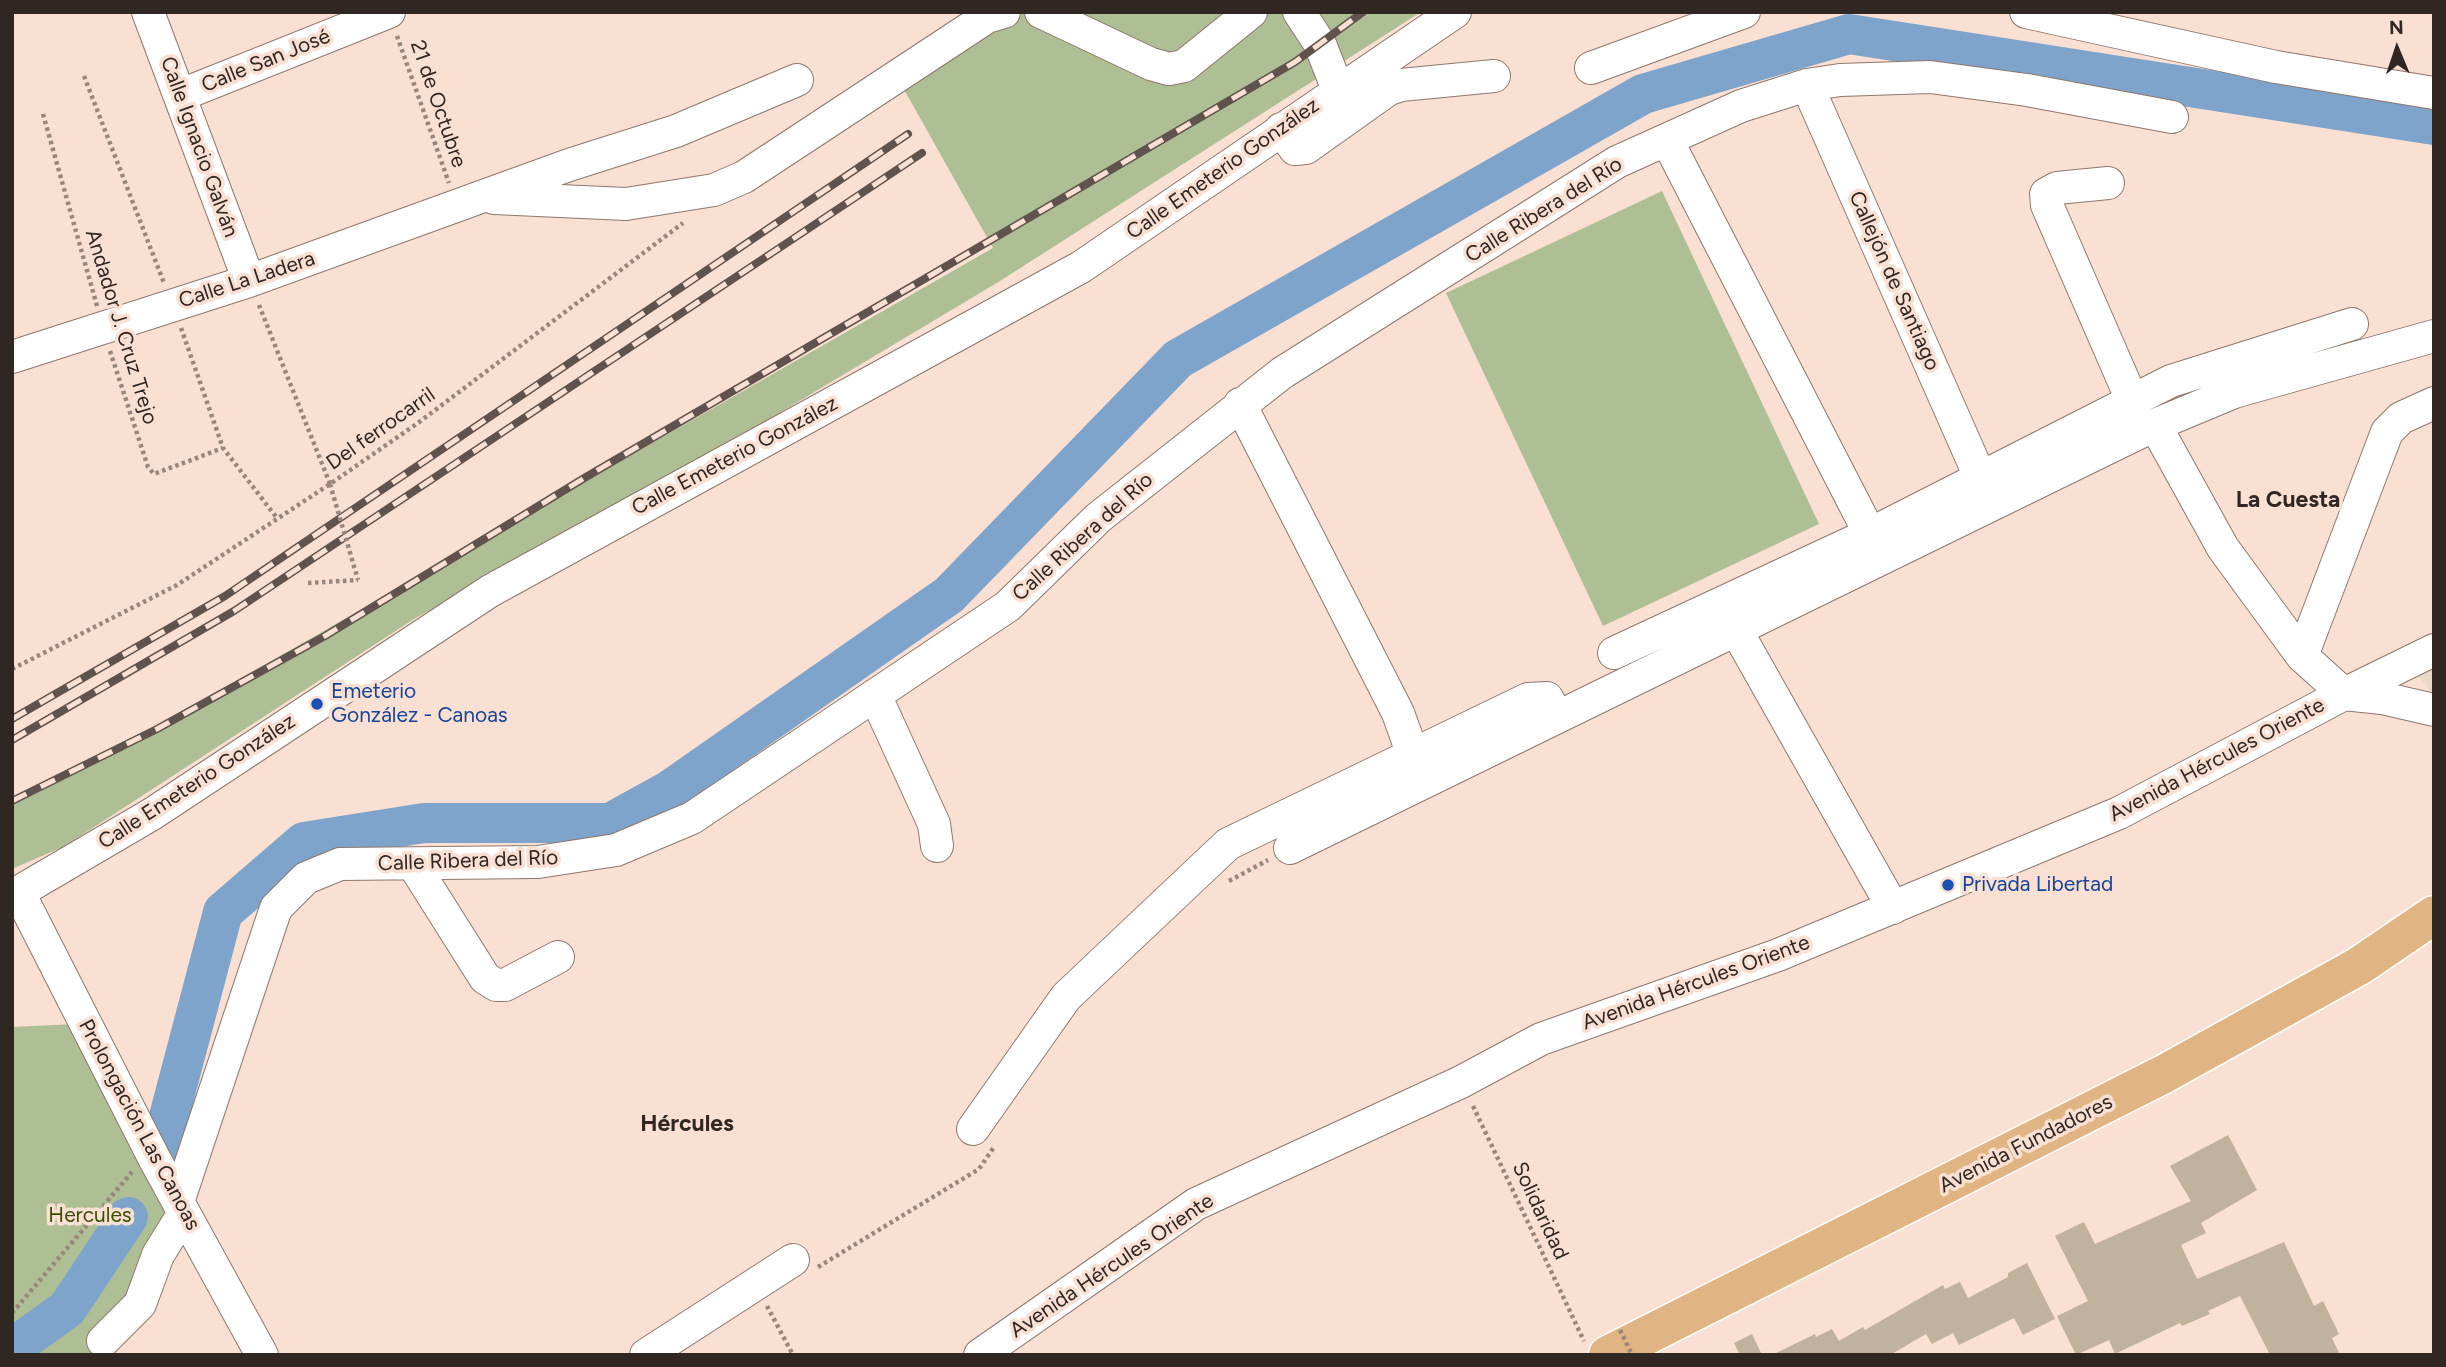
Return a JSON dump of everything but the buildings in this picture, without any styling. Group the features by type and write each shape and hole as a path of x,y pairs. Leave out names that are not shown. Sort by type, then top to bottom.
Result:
{"main road":[{"name":"Avenida Fundadores","path":"1605,1344 2164,1074 2359,966 2434,915"},
{"name":"Avenida Fundadores","path":"1666,1355 2174,1099 2434,946"}],"street":[{"name":"Calle Ignacio Galván","path":"148,12 249,281"},
{"name":"Calle San José","path":"181,95 389,12"},
{"name":"Calle La Ladera","path":"468,202 626,204 714,190 744,177 987,17 1004,12"},
{"path":"1041,12 1151,64 1169,69 1184,66 1251,12"},
{"path":"1300,12 1320,44 1338,90"},
{"name":"Calle Emeterio González","path":"16,894 152,814 490,591 1081,267 1455,12"},
{"path":"1591,68 1744,12"},
{"path":"2026,12 2276,67 2434,93"},
{"path":"1281,130 1295,149 1306,149 1389,89 1401,85 1494,76"},
{"name":"Calle Ribera del Río","path":"103,1341 140,1304 158,1255 181,1206 276,908 306,878 340,864 538,862 616,850 692,818 1008,606 1098,518 1282,373 1617,162 1741,106 1807,85 1840,80 1930,77 2028,90 2172,117"},
{"name":"Calle La Ladera","path":"12,357 249,281 676,131 797,80"},
{"name":"Callejón de Santiago","path":"1807,85 1980,477"},
{"path":"1667,140 1870,534"},
{"path":"2108,183 2057,188 2046,194 2047,205 2132,400"},
{"path":"1614,653 1870,534 2132,400 2192,373 2351,324"},
{"path":"1290,848 1735,628 2155,425 2234,392 2434,336"},
{"path":"2302,656 2387,432 2401,418 2434,403"},
{"path":"1240,404 1398,713 1413,755"},
{"path":"2155,425 2223,548 2302,656 2344,694 2382,698 2434,710"},
{"path":"1735,628 1893,908"},
{"name":"Avenida Hércules Oriente","path":"980,1355 1196,1204 1461,1082 1541,1039 1778,955 2119,813 2344,694 2434,650"},
{"path":"875,695 934,824 937,846"},
{"path":"973,1129 1066,997 1228,844 1528,699 1547,698 1557,717"},
{"path":"413,864 485,978 496,985 505,985 558,957"},
{"name":"Prolongación Las Canoas","path":"16,894 150,1151 262,1355"},
{"path":"646,1355 793,1260"}],"path":[{"name":"21 de Octubre","path":"389,12 468,202"},
{"name":"Andador J. Cruz Trejo","path":"43,114 102,326 148,467 154,474 223,448"},
{"name":"Del ferrocarril","path":"12,669 177,586 418,423 690,218"},
{"path":"249,281 330,484 358,580 309,583"},
{"name":"Solidaridad","path":"1461,1082 1605,1344 1632,1355"},
{"path":"12,1313 150,1151"},
{"path":"763,1300 793,1355"}],"shaded area":[{"path":"2434,661 2434,695 2414,671"}],"green space":[{"path":"1000,12 1421,12 1000,281 674,476 414,619 65,846 12,869 12,800 121,747 993,248 897,77"},
{"path":"1662,191 1819,524 1603,626 1446,293"},
{"name":"Hercules","path":"75,1024 172,1205 151,1309 88,1355 12,1355 12,1027"}],"waterway":[{"path":"162,1143 223,912 304,842 424,823 610,823 670,790 949,595 1178,359 1643,94 1849,34 2434,125"},
{"path":"12,1348 67,1309 128,1217"}],"railway":[{"path":"12,801 157,729 325,636 586,477 1295,62 1363,12"},
{"path":"12,719 225,596 908,134"},
{"path":"12,740 234,611 922,153"}],"place":[{"name":"Emeterio González - Canoas","path":"317,704"},
{"name":"Privada Libertad","path":"1948,885"}],"district":[{"name":"La Cuesta","path":"2288,500"},
{"name":"Hércules","path":"687,1124"}]}
